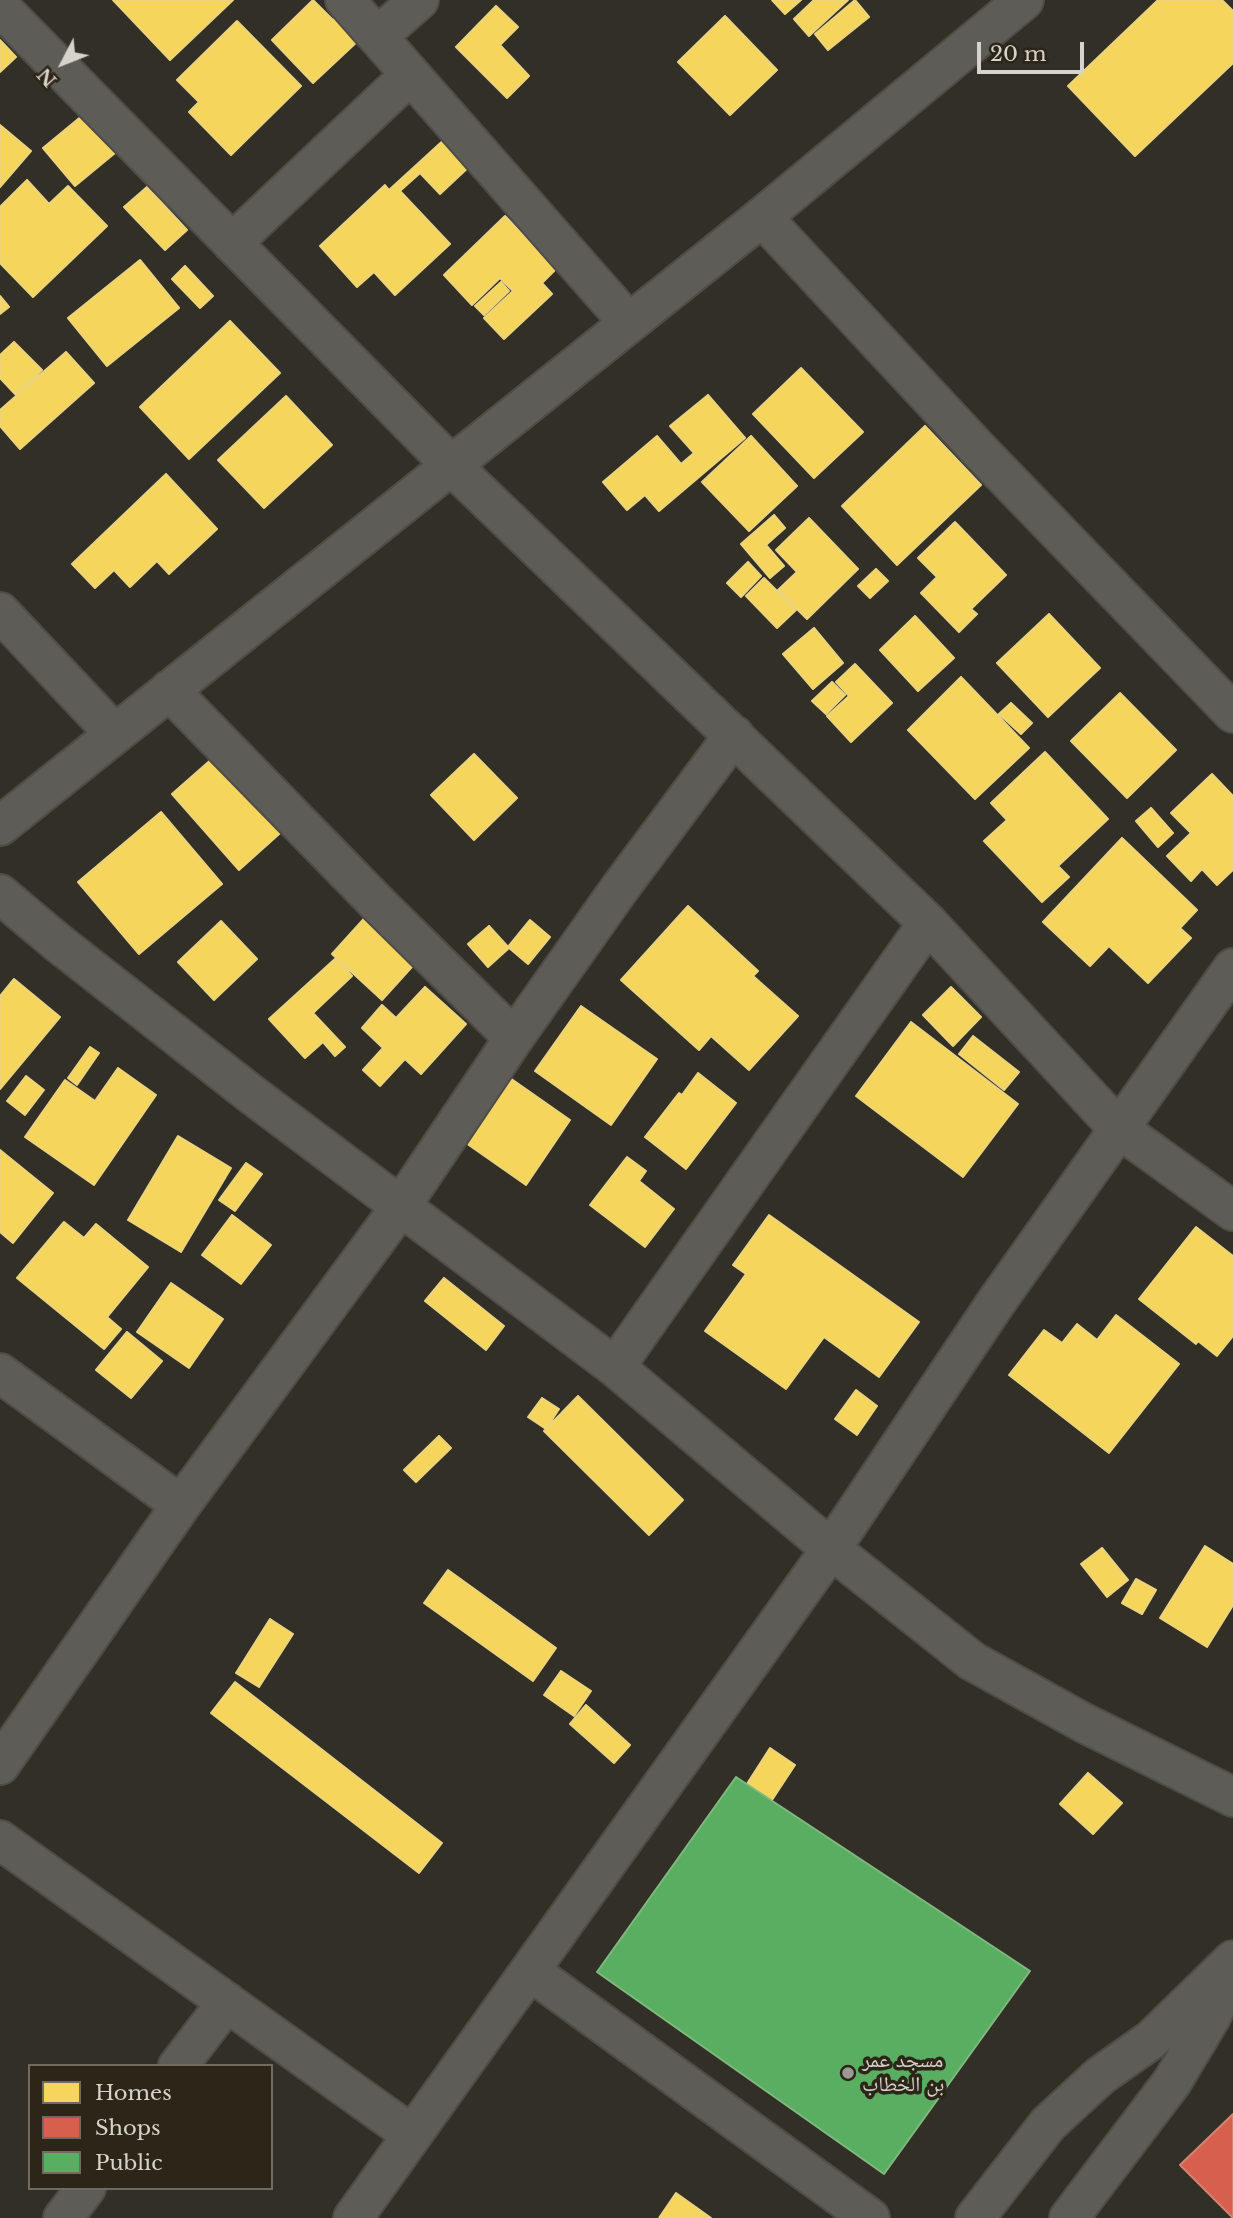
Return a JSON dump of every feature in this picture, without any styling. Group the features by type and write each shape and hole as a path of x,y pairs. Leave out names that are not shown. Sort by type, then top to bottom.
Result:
{"street":[{"path":"345,0 629,323"},
{"path":"378,36 419,0"},
{"path":"0,826 762,217 1024,0"},
{"path":"0,7 452,466 928,923 1118,1128 1233,1211"},
{"path":"232,243 410,75"},
{"path":"762,217 978,449 1233,713"},
{"path":"0,612 115,734"},
{"path":"169,690 377,903 514,1038"},
{"path":"0,1765 181,1505 401,1206 514,1038 620,888 734,735"},
{"path":"0,894 57,943 240,1086 615,1367 831,1549 972,1661 1084,1723 1233,1797"},
{"path":"615,1367 928,923"},
{"path":"353,2218 831,1549 997,1301 1233,968"},
{"path":"0,1373 181,1505"},
{"path":"0,1840 411,2134"},
{"path":"975,2218 1048,2124 1100,2076 1151,2040 1233,1960"},
{"path":"1069,2218 1172,2081 1211,2017 1233,1969"},
{"path":"530,1971 870,2218"},
{"path":"180,2064 227,2002"},
{"path":"63,2218 84,2190"}],"building: Homes":[{"path":"113,0 233,0 170,60"},
{"path":"313,0 333,20 353,0 360,39 313,83 272,40"},
{"path":"772,0 801,0 785,14"},
{"path":"814,0 848,0 809,36 794,19"},
{"path":"855,0 869,17 828,50 815,34"},
{"path":"1158,0 1222,0 1233,11 1233,63 1135,156 1068,86"},
{"path":"496,6 518,27 500,45 529,76 507,98 456,47"},
{"path":"725,16 777,70 730,115 678,62"},
{"path":"237,21 301,86 231,155 189,112 199,102 177,80"},
{"path":"0,40 16,57 0,72"},
{"path":"83,115 115,153 75,186 43,148"},
{"path":"0,125 31,151 0,187"},
{"path":"447,137 472,164 440,194 420,173 400,191 450,244 395,295 374,272 357,287 320,246 385,185 389,190"},
{"path":"27,180 49,204 68,186 107,226 33,297 0,263 0,207"},
{"path":"147,187 187,230 165,250 124,207"},
{"path":"505,216 530,242 534,238 560,265 542,283 552,294 504,339 484,318 513,291 500,278 472,305 444,275"},
{"path":"140,260 179,308 107,366 68,318"},
{"path":"185,266 213,296 200,308 172,279"},
{"path":"501,282 509,291 484,315 475,306"},
{"path":"0,296 9,307 0,314"},
{"path":"230,321 280,373 189,459 140,407"},
{"path":"14,342 42,370 16,395 0,378 0,355"},
{"path":"66,352 94,383 20,449 0,426 0,410"},
{"path":"801,368 863,432 814,478 753,414"},
{"path":"708,395 745,438 659,511 645,495 627,510 603,482 657,436 681,464 694,453 670,426"},
{"path":"286,396 332,445 264,508 218,460"},
{"path":"925,426 981,485 897,565 842,506"},
{"path":"751,436 797,486 749,531 702,482"},
{"path":"166,474 217,529 169,574 157,561 130,587 114,570 95,588 72,564"},
{"path":"774,515 785,528 766,545 784,566 770,578 741,544"},
{"path":"809,518 858,569 807,619 778,590 797,572 776,550"},
{"path":"955,522 1006,575 971,609 977,614 959,632 921,593 937,577 918,558"},
{"path":"748,562 761,576 741,597 727,583"},
{"path":"876,569 888,581 870,598 858,586"},
{"path":"764,578 796,610 777,628 746,596"},
{"path":"1049,614 1100,668 1048,717 997,663"},
{"path":"915,616 954,658 918,691 880,650"},
{"path":"814,628 843,663 813,689 783,654"},
{"path":"855,664 892,703 851,742 827,716 849,696 836,682"},
{"path":"961,677 1029,748 975,799 908,730"},
{"path":"832,682 845,695 826,714 812,701"},
{"path":"1120,693 1176,750 1127,798 1071,741"},
{"path":"1011,703 1032,723 1021,734 999,714"},
{"path":"222,750 288,826 239,870 172,794"},
{"path":"1045,752 1108,819 1058,866 1069,877 1042,902 984,841 1007,820 991,803"},
{"path":"474,754 517,798 474,840 431,795"},
{"path":"1212,774 1233,796 1233,870 1217,885 1202,869 1191,881 1167,856 1191,833 1171,813"},
{"path":"1151,808 1173,833 1158,847 1136,821"},
{"path":"161,812 222,884 139,954 78,882"},
{"path":"1122,838 1197,910 1180,928 1191,938 1148,983 1109,946 1090,966 1043,922"},
{"path":"688,906 758,971 753,976 798,1016 749,1070 711,1036 699,1050 621,980"},
{"path":"370,912 420,958 382,1000 332,954"},
{"path":"530,920 550,937 528,964 508,947"},
{"path":"221,921 257,959 214,1000 178,962"},
{"path":"489,926 509,948 488,967 468,944"},
{"path":"336,958 352,976 313,1013 345,1047 335,1056 323,1042 305,1058 269,1019"},
{"path":"14,979 60,1017 0,1089 0,996"},
{"path":"425,987 466,1024 421,1074 405,1059 380,1086 363,1070 383,1048 362,1028 382,1005 396,1018"},
{"path":"951,987 981,1017 953,1046 923,1015"},
{"path":"581,1006 657,1059 611,1125 535,1071"},
{"path":"911,1022 1018,1104 963,1177 856,1096"},
{"path":"973,1036 1019,1072 1004,1090 959,1054"},
{"path":"90,1047 99,1053 77,1085 68,1078"},
{"path":"118,1068 156,1095 94,1185 25,1137 65,1080 95,1101"},
{"path":"500,1071 570,1120 526,1185 456,1136"},
{"path":"698,1073 736,1103 686,1169 645,1137"},
{"path":"26,1076 44,1090 25,1115 7,1101"},
{"path":"178,1136 231,1168 181,1252 128,1220"},
{"path":"0,1150 53,1193 13,1243 0,1232"},
{"path":"627,1157 646,1171 639,1181 674,1209 645,1247 590,1205"},
{"path":"246,1163 262,1174 235,1211 219,1200"},
{"path":"232,1215 271,1245 241,1284 202,1255"},
{"path":"769,1215 919,1322 879,1377 824,1337 786,1389 705,1331 746,1274 733,1265"},
{"path":"64,1222 84,1238 96,1224 148,1267 107,1317 121,1329 104,1349 17,1278"},
{"path":"1196,1227 1233,1256 1233,1336 1217,1356 1198,1341 1196,1344 1139,1299"},
{"path":"444,1278 504,1326 486,1350 425,1301"},
{"path":"171,1283 223,1319 189,1368 137,1332"},
{"path":"1116,1315 1179,1364 1109,1453 1009,1375 1044,1330 1062,1343 1077,1324 1097,1340"},
{"path":"127,1332 162,1361 131,1398 96,1370"},
{"path":"856,1390 877,1406 857,1435 835,1419"},
{"path":"578,1396 683,1500 649,1535 544,1431"},
{"path":"542,1398 559,1409 546,1429 528,1417"},
{"path":"439,1436 451,1448 416,1482 404,1470"},
{"path":"1205,1546 1233,1564 1233,1605 1207,1647 1160,1618"},
{"path":"1102,1548 1128,1580 1107,1597 1081,1564"},
{"path":"448,1570 556,1648 533,1681 424,1603"},
{"path":"1136,1579 1156,1590 1142,1614 1122,1603"},
{"path":"270,1619 293,1634 259,1687 236,1673"},
{"path":"561,1671 591,1691 574,1716 544,1695"},
{"path":"235,1682 442,1843 419,1873 211,1713"},
{"path":"586,1705 630,1745 614,1763 570,1724"},
{"path":"770,1748 795,1765 770,1803 745,1787"},
{"path":"1088,1773 1122,1803 1093,1834 1060,1804"},
{"path":"676,2193 711,2218 659,2218"}],"building: Shops":[{"path":"1233,2114 1233,2218 1180,2165"}],"building: Public":[{"name":"مسجد عمر بن الخطاب","path":"736,1777 1030,1971 884,2174 597,1972"}],"place":[{"name":"مسجد عمر بن الخطاب","path":"848,2073"}]}
